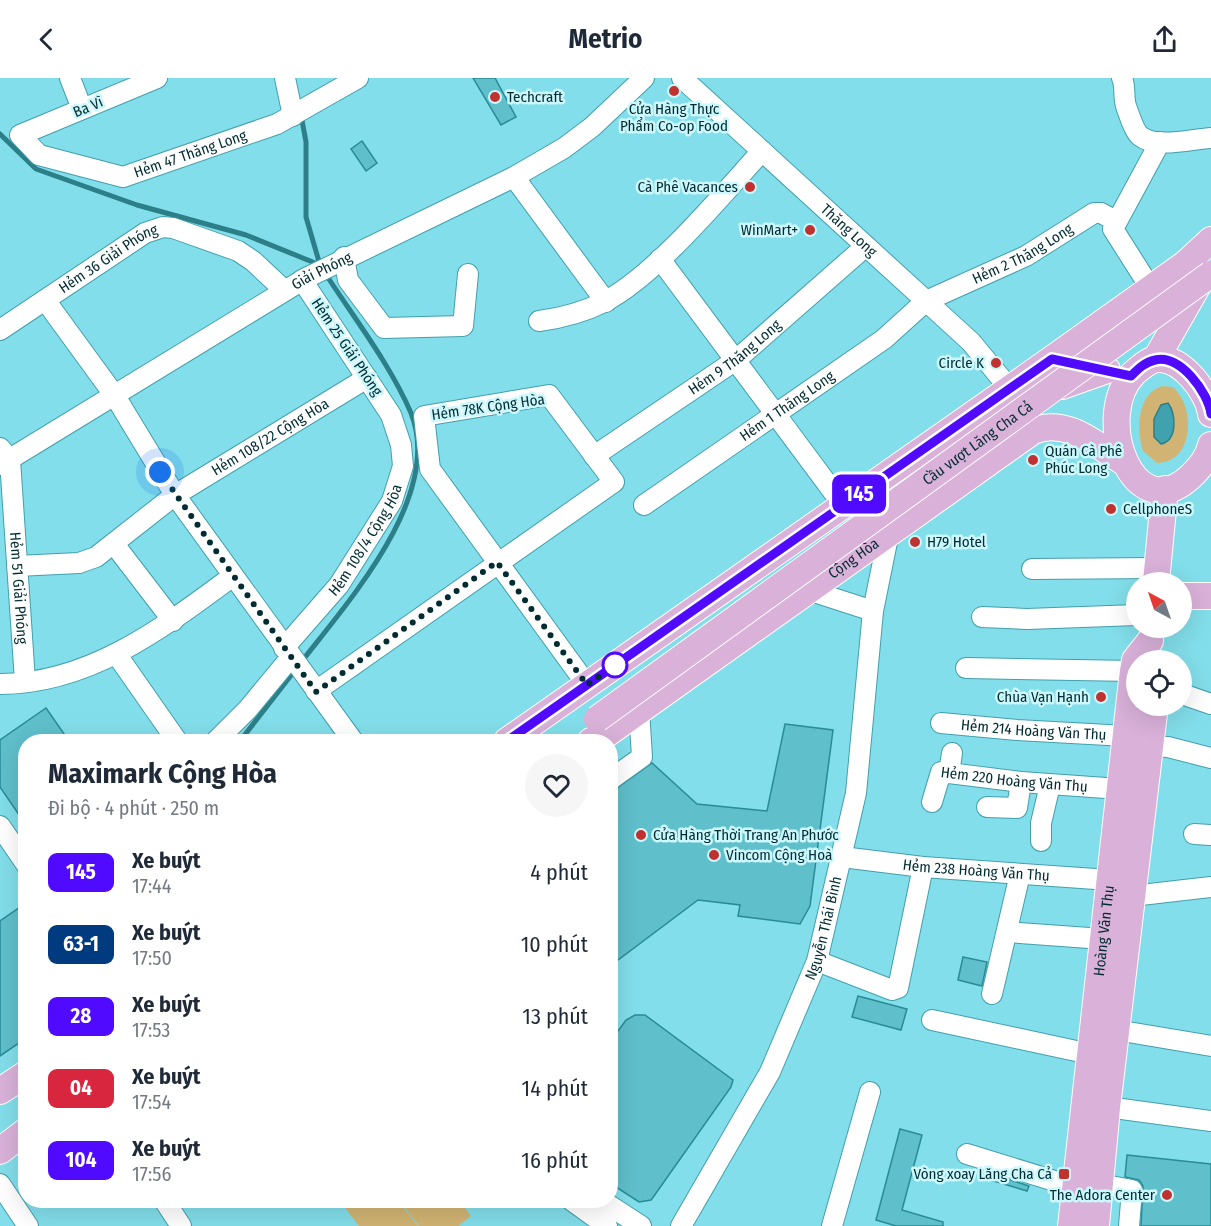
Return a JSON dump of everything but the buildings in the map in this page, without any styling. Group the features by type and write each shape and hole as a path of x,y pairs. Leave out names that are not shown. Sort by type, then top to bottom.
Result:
{"main road":[{"path":"517,734 1151,289 1185,264 1211,240"},
{"path":"1211,262 1156,359 1143,365 1131,376 1124,389 1115,422 1122,461 1142,483 1151,489 1165,489 1183,483 1198,471 1211,445"},
{"name":"Cầu vượt Lăng Cha Cả","path":"594,730 1211,274"},
{"path":"1052,359 1131,376"},
{"path":"1156,359 1170,362 1186,371 1202,391 1211,414"},
{"path":"961,422 1107,370"},
{"name":"Cộng Hòa","path":"594,730 639,710 889,532 1039,429 1053,426 1066,428 1122,461"},
{"path":"1157,572 1165,489"},
{"path":"1192,596 1211,596"},
{"name":"Hoàng Văn Thụ","path":"1071,1226 1128,716"},
{"name":"Hoàng Văn Thụ","path":"1096,1226 1107,1107 1154,716"},
{"path":"0,1091 18,1079"},
{"path":"0,1151 18,1137"}],"street":[{"path":"70,78 82,109"},
{"name":"Ba Vì","path":"20,135 157,78"},
{"path":"285,78 297,113"},
{"name":"Hẻm 47 Thăng Long","path":"20,135 39,155 123,177 252,134 297,113 358,78"},
{"name":"Giải Phóng","path":"3,458 115,396 284,290 344,257 514,177 578,138 644,78"},
{"name":"Thăng Long","path":"682,78 971,342 1010,389"},
{"path":"1122,78 1125,84 1125,104 1142,138 1160,142 1211,138"},
{"path":"1151,289 1114,234 1116,221 1160,142"},
{"path":"538,321 577,314 606,302 660,259 762,152"},
{"path":"514,177 606,302"},
{"name":"Hẻm 2 Thăng Long","path":"926,301 1026,256 1094,213 1101,213 1116,221"},
{"name":"Hẻm 36 Giải Phóng","path":"0,330 145,233 163,227 245,255 284,290"},
{"name":"Hẻm 9 Thăng Long","path":"594,456 736,360 866,246"},
{"path":"344,257 348,279 384,328 463,326 468,274"},
{"path":"660,259 843,505"},
{"name":"Hẻm 25 Giải Phóng","path":"304,279 391,415"},
{"path":"45,300 115,396 175,495 347,734"},
{"name":"Hẻm 1 Thăng Long","path":"644,506 777,416 884,339 926,301"},
{"name":"Hẻm 108/22 Cộng Hòa","path":"17,566 79,563 96,557 175,495 367,378"},
{"name":"Hẻm 78K Cộng Hòa","path":"497,562 430,469 424,416 549,395 594,456"},
{"name":"Hẻm 108/4 Cộng Hòa","path":"223,734 248,709 287,652 327,603 392,501 400,483 403,466 401,445 391,415"},
{"path":"316,692 497,562 614,482 594,456"},
{"name":"Hẻm 51 Giải Phóng","path":"3,458 17,566 25,681"},
{"name":"Nguyễn Thái Bình","path":"681,1226 770,1072 817,961 843,857 859,776 873,611 889,532"},
{"path":"114,544 173,621"},
{"path":"497,562 587,685"},
{"path":"1032,571 1126,574"},
{"path":"0,684 71,672 117,655 173,621 233,576"},
{"path":"808,590 873,611"},
{"path":"982,617 1027,619 1126,615"},
{"path":"117,655 170,734"},
{"path":"966,668 1126,671"},
{"path":"1192,698 1211,705"},
{"path":"618,774 642,757 639,710"},
{"name":"Hẻm 214 Hoàng Văn Thụ","path":"940,723 1126,736"},
{"path":"1150,746 1168,747 1211,758"},
{"path":"949,773 952,753"},
{"name":"Hẻm 220 Hoàng Văn Thụ","path":"932,802 941,772 1050,785 1120,789"},
{"path":"987,807 1017,808 1021,782"},
{"path":"1041,841 1041,823 1050,785"},
{"path":"0,826 18,852"},
{"name":"Hẻm 238 Hoàng Văn Thụ","path":"843,857 922,867 1110,880"},
{"path":"817,961 892,990 898,988 922,867"},
{"path":"992,994 1020,874"},
{"path":"1132,896 1211,887"},
{"path":"1007,932 1103,939"},
{"path":"932,1020 1090,1054"},
{"path":"1116,1030 1211,1046"},
{"path":"832,1226 870,1092"},
{"path":"1107,1107 1211,1120"},
{"path":"967,1154 1074,1187"},
{"path":"0,1184 28,1226"},
{"path":"1100,1184 1132,1190 1129,1226"},
{"path":"169,1208 181,1226"},
{"path":"582,1208 607,1226"},
{"path":"613,1208 641,1226"}],"shaded area":[{"path":"1163,386 1173,387 1180,396 1188,420 1188,432 1178,454 1169,461 1157,463 1143,451 1139,423 1143,404 1148,396"},
{"path":"345,1208 404,1208 418,1226 359,1226"},
{"path":"405,1208 465,1208 471,1216 458,1226 419,1226"}],"water":[{"path":"1168,403 1173,413 1173,432 1167,442 1161,444 1154,437 1154,419 1161,405"}],"waterway":[{"path":"301,115 306,142 306,217 320,265"},
{"path":"0,134 36,169 137,205 246,235 320,265"},
{"path":"302,661 343,609 386,546 403,512 414,478 418,445 411,413 393,377 325,273"},
{"path":"245,734 296,669"}],"bus line":[{"name":"145","path":"517,734 1052,359 1131,376 1143,365 1156,359 1170,362 1186,371 1202,391 1211,414"}],"place":[{"name":"Cửa Hàng Thực Phẩm Co-op Food","path":"674,91"},
{"name":"Techcraft","path":"495,97"},
{"name":"Cà Phê Vacances","path":"750,187"},
{"name":"WinMart+","path":"810,230"},
{"name":"Circle K","path":"996,363"},
{"name":"Quán Cà Phê Phúc Long","path":"1033,460"},
{"name":"CellphoneS","path":"1111,509"},
{"name":"H79 Hotel","path":"915,542"},
{"name":"Chùa Vạn Hạnh","path":"1101,697"},
{"name":"Cửa Hàng Thời Trang An Phước","path":"641,835"},
{"name":"Vincom Cộng Hoà","path":"714,855"},
{"name":"Vòng xoay Lăng Cha Cả","path":"1064,1174"},
{"name":"The Adora Center","path":"1167,1195"}],"route":[{"path":"160,472 316,692 497,562 587,685 624,659 615,665"}]}
